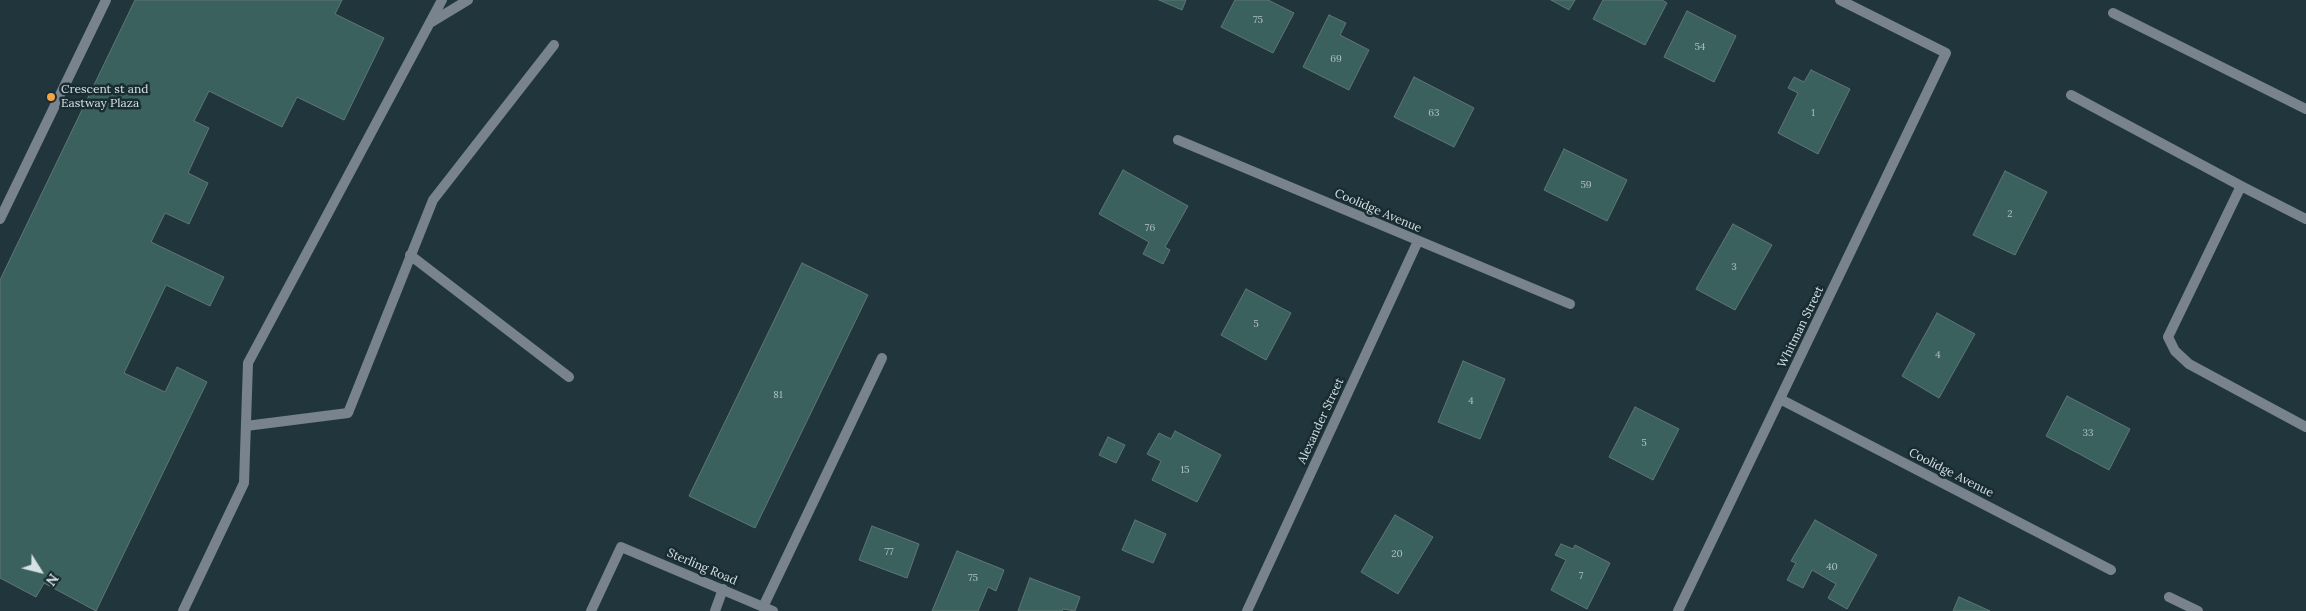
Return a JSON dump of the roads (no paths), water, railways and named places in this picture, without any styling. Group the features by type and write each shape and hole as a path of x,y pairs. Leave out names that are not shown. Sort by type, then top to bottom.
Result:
{"street":[{"path":"0,219 3,205 106,0"},
{"path":"183,611 244,483 248,363 442,0"},
{"path":"430,24 468,0"},
{"name":"Whitman Street","path":"1678,611 1946,53 1840,0"},
{"path":"2113,13 2306,109"},
{"path":"246,426 348,413 433,200 554,45"},
{"path":"2071,95 2306,219"},
{"name":"Coolidge Avenue","path":"1178,140 1570,304"},
{"path":"2241,186 2168,337 2175,351 2189,364 2306,427"},
{"name":"Alexander Street","path":"1247,611 1418,241"},
{"path":"410,255 569,377"},
{"path":"763,607 882,358"},
{"name":"Coolidge Avenue","path":"1780,399 2111,570"},
{"name":"Sterling Road","path":"591,611 621,547 773,611"},
{"path":"715,611 723,589"},
{"path":"2170,597 2198,611"}],"place":[{"name":"Crescent st and Eastway Plaza","path":"51,97"}]}
